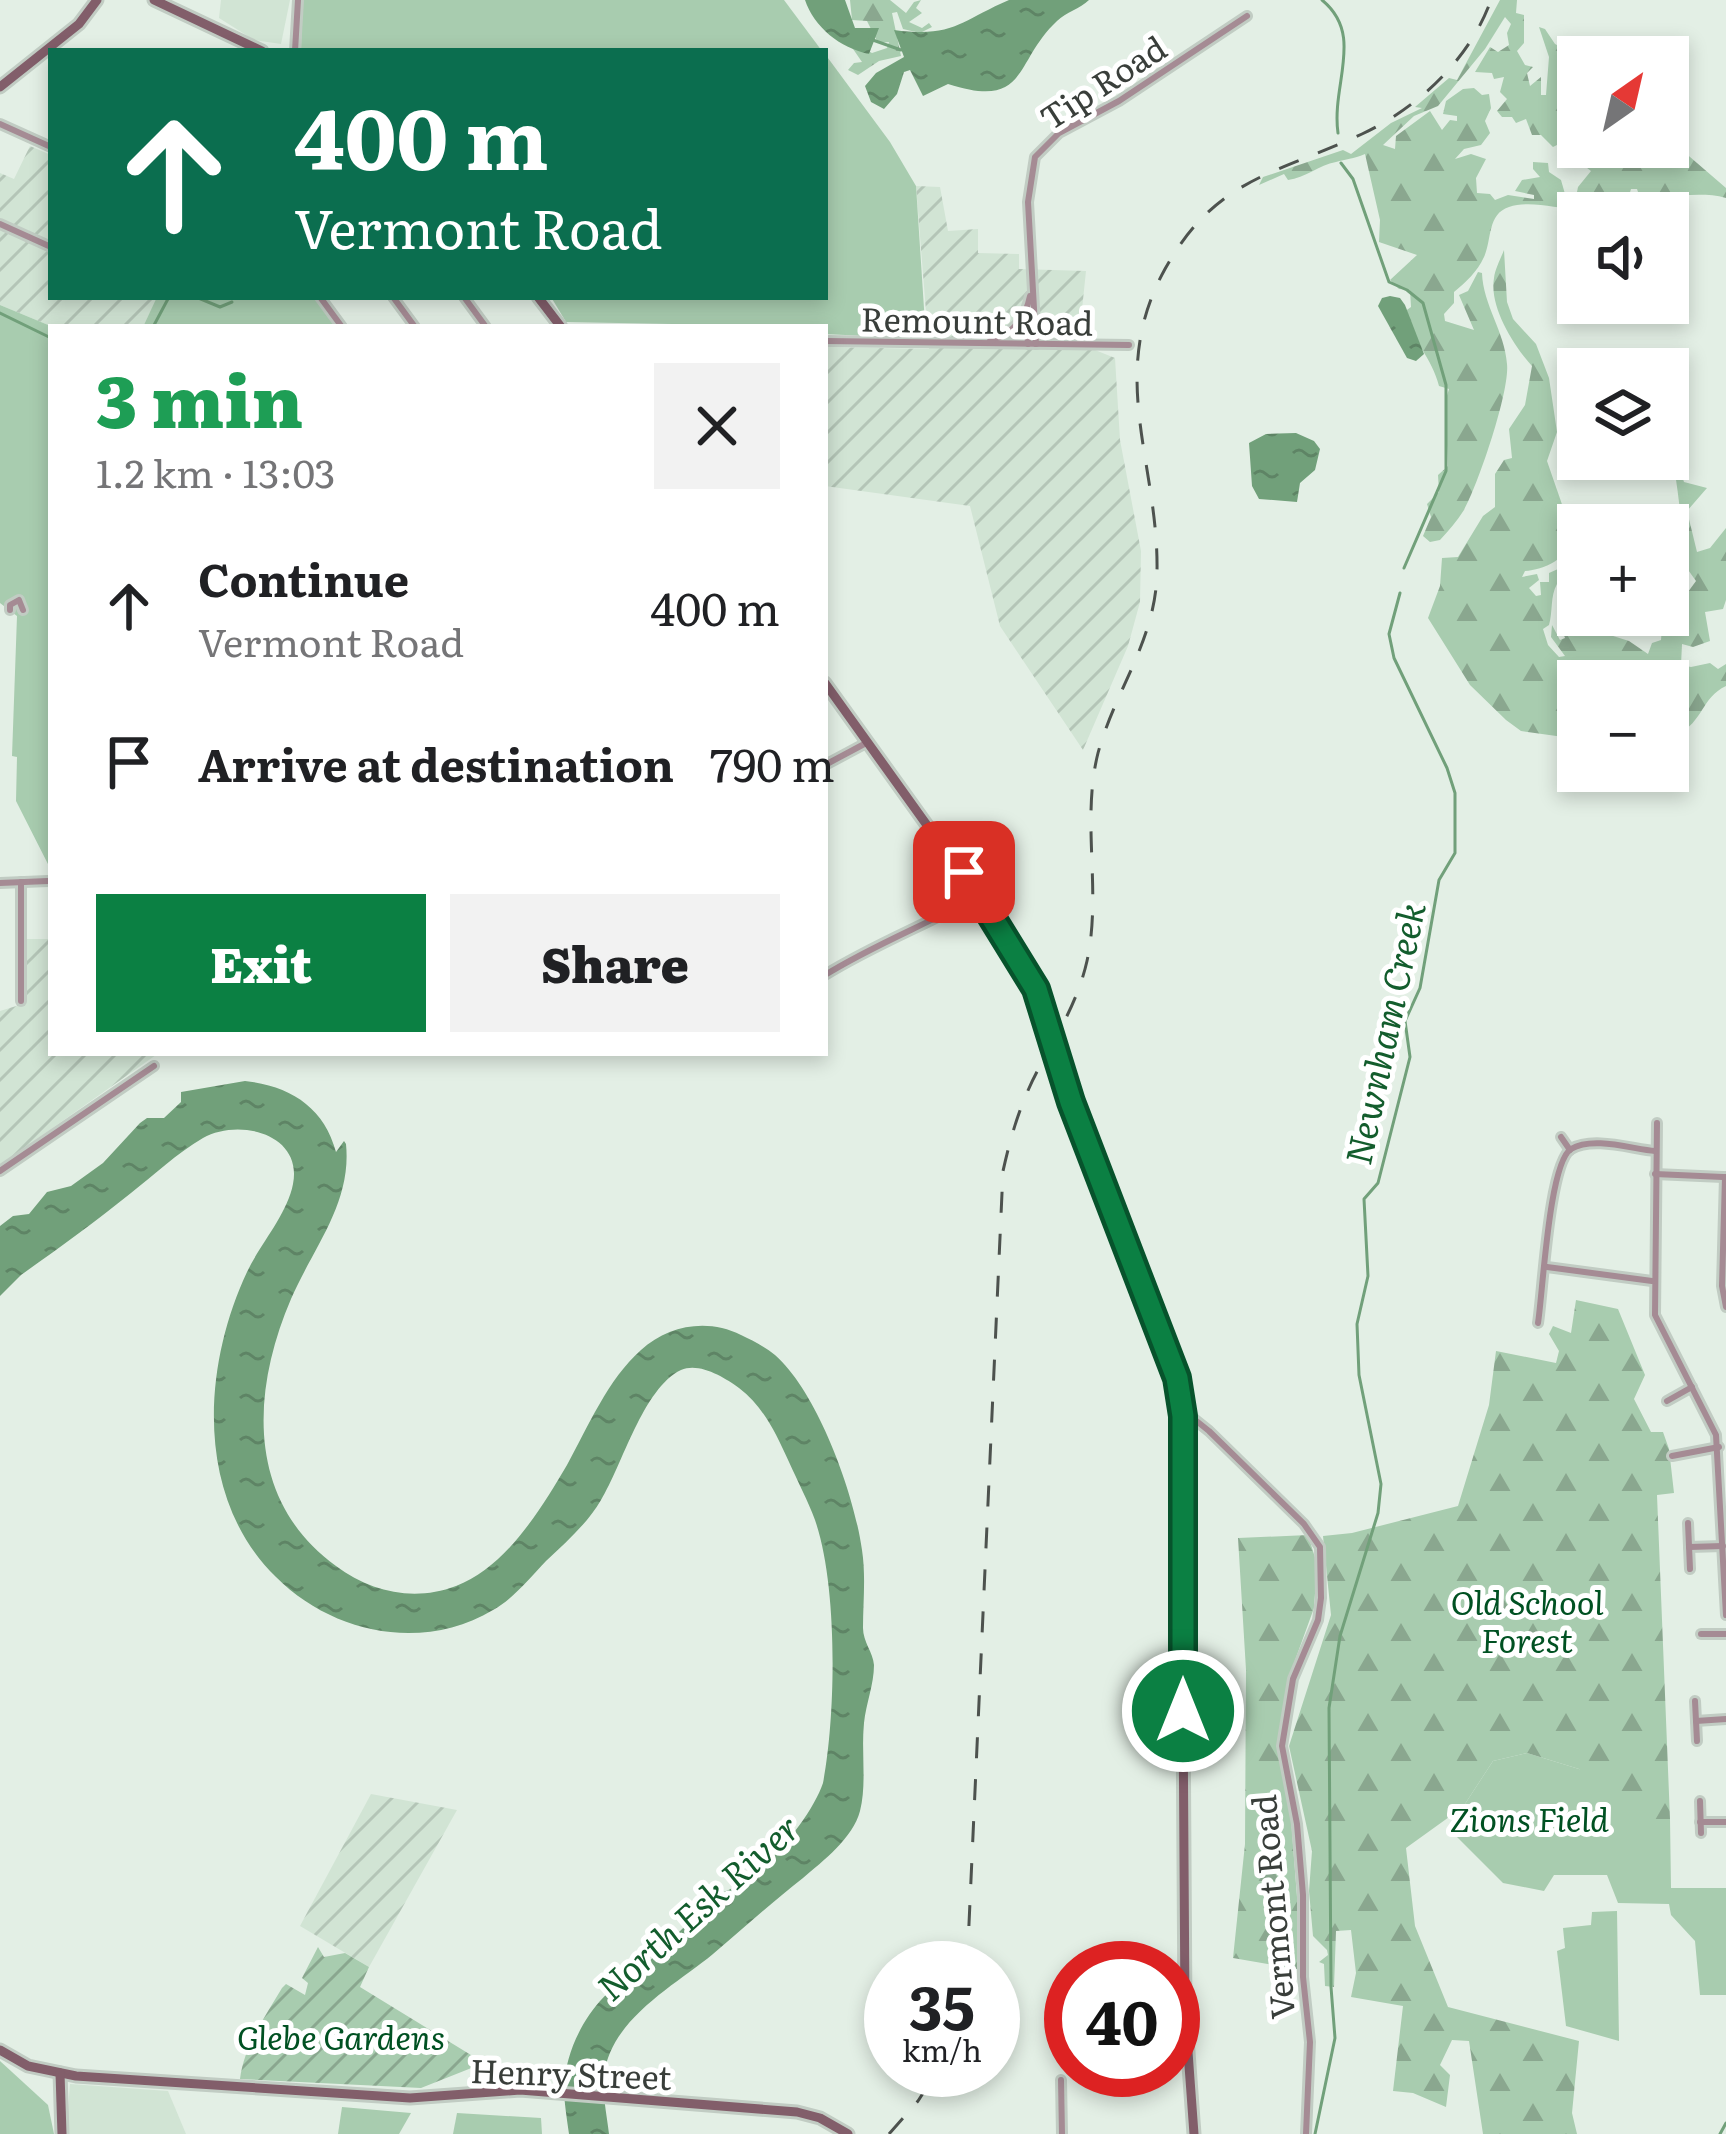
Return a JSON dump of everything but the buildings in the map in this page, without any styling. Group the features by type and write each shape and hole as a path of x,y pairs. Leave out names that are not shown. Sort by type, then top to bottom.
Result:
{"street":[{"path":"55,48 86,17 94,0"},
{"path":"154,0 256,48"},
{"path":"295,48 298,0"},
{"name":"Tip Road","path":"1032,344 1028,186 1040,150 1059,133 1119,101 1247,16"},
{"path":"0,87 48,53"},
{"path":"0,124 48,146"},
{"path":"0,224 48,246"},
{"path":"395,300 414,324"},
{"path":"980,343 1008,333 1028,316"},
{"name":"Remount Road","path":"828,340 1129,344"},
{"path":"5,610 23,610"},
{"path":"828,687 980,895 1031,978 1173,1366 1183,1416 1185,2011 1194,2134"},
{"path":"828,763 868,742"},
{"path":"946,848 973,828"},
{"path":"0,883 48,880"},
{"path":"21,882 21,1001"},
{"path":"828,973 886,938 918,928 980,895"},
{"path":"0,1171 154,1066"},
{"path":"1657,1124 1652,1282 1659,1329 1712,1421 1723,1462 1726,1615"},
{"path":"1561,1137 1570,1150"},
{"path":"1538,1323 1557,1172 1570,1150 1594,1144 1655,1151"},
{"path":"1655,1174 1725,1177 1722,1286 1726,1307"},
{"path":"1547,1267 1652,1282"},
{"path":"1667,1401 1692,1387"},
{"name":"Vermont Road","path":"1183,1416 1208,1431 1304,1524 1317,1540 1322,1557 1318,1620 1293,1679 1282,1745 1297,1824 1303,1895 1303,1977 1310,2042 1306,2134"},
{"path":"1672,1456 1719,1448"},
{"path":"1688,1522 1690,1569"},
{"path":"1689,1547 1723,1546"},
{"path":"1701,1634 1726,1634"},
{"path":"1696,1701 1697,1741"},
{"path":"1696,1720 1726,1719"},
{"path":"1700,1802 1701,1833"},
{"path":"1700,1822 1726,1822"},
{"name":"Henry Street","path":"0,2047 57,2072 142,2081 410,2098 535,2091 630,2098 797,2112 820,2118 848,2134"},
{"path":"57,2072 62,2134"},
{"path":"1061,2097 1061,2134"}],"shaded area":[{"path":"221,0 290,0 281,44 254,40 219,18"},
{"path":"30,146 48,154 48,300 156,300 144,324 48,325 0,305 0,173 14,179"},
{"path":"916,186 940,187 948,231 978,229 978,253 1019,254 1019,269 1086,271 1079,338 1042,337 1044,348 1095,350 1115,358 1120,440 1141,551 1140,602 1128,646 1083,750 1000,626 970,506 828,486 828,347 929,349"},
{"path":"26,939 48,939 48,1056 155,1056 0,1165 0,1011 26,1003"},
{"path":"371,1794 457,1810 369,1967 300,1926"},
{"path":"70,2084 168,2091 186,2134 66,2134"}],"green space":[{"path":"302,0 784,0 820,48 301,48"},
{"path":"850,0 890,0 906,13 921,0 916,8 922,13 909,22 932,27 920,33 903,29 897,12 892,13 901,56 879,61 858,75 848,70 862,62 851,46 872,53 887,48 889,42 878,43 867,21 852,20"},
{"path":"1500,0 1517,0 1516,13 1524,15 1524,43 1517,51 1525,65 1533,67 1527,73 1530,86 1541,77 1541,95 1546,95 1549,57 1539,27 1557,45 1557,145 1532,135 1526,119 1516,123 1512,117 1502,117 1497,111 1507,99 1500,92 1504,77 1494,79 1492,73 1475,72 1490,47 1498,52 1509,45 1511,24 1505,17 1438,106 1414,116 1383,145 1395,149 1396,136 1430,111 1442,130 1450,120 1457,121 1457,116 1443,114 1446,101 1463,89 1474,88 1489,94 1491,108 1485,121 1490,133 1481,145 1464,149 1455,159 1471,154 1486,159 1476,178 1477,193 1490,194 1495,200 1508,195 1534,199 1534,195 1515,191 1522,180 1540,177 1533,162 1548,163 1564,192 1557,192 1557,207 1525,204 1497,215 1481,262 1454,292 1454,303 1444,314 1445,321 1474,330 1459,295 1482,273 1505,352 1507,377 1470,498 1440,540 1430,542 1423,536 1431,517 1427,504 1439,492 1438,475 1448,466 1445,402 1449,389 1439,386 1404,312 1411,307 1410,290 1399,289 1390,280 1417,255 1379,242 1380,220 1365,154 1294,179 1284,174 1259,185 1263,177 1343,150 1351,154 1391,123 1422,108 1415,107 1449,78 1457,80"},
{"path":"828,58 916,186 926,339 828,334 828,324 566,322 553,300 828,300"},
{"path":"1689,156 1726,188 1726,198 1637,189 1577,192 1591,171 1587,168 1689,168"},
{"path":"1504,250 1507,302 1513,319 1536,344 1549,378 1557,432 1547,461 1562,504 1557,504 1557,559 1525,571 1522,577 1537,574 1539,580 1529,588 1541,595 1540,582 1549,582 1549,573 1557,569 1549,625 1543,629 1548,645 1559,657 1565,656 1551,637 1552,625 1560,640 1564,636 1613,636 1648,654 1661,636 1689,636 1689,591 1696,581 1689,571 1689,519 1697,552 1710,548 1726,528 1726,600 1723,609 1705,612 1710,641 1693,647 1682,644 1681,660 1557,660 1557,736 1521,731 1506,720 1470,685 1428,618 1440,586 1442,558 1458,557 1483,516 1495,507 1495,474 1504,460 1512,458 1509,429 1525,405 1532,366 1504,325 1495,301 1495,275"},
{"path":"156,300 316,300 334,324 144,324"},
{"path":"0,305 48,325 48,864 16,801 17,757 12,756 17,616 0,603"},
{"path":"1676,480 1683,480 1707,488 1689,509 1689,504 1679,504"},
{"path":"1710,663 1718,669 1726,664 1726,686 1689,726 1689,667"},
{"name":"Old School Forest","path":"1576,1300 1618,1309 1645,1375 1634,1399 1651,1432 1663,1432 1669,1449 1674,1493 1657,1495 1670,1819 1628,1819 1607,1841 1579,1769 1527,1753 1493,1761 1463,1807 1406,1848 1415,1926 1448,2007 1579,2041 1572,2113 1577,2134 1483,2134 1469,2041 1452,2040 1440,2065 1450,2075 1446,2107 1413,2093 1393,2091 1403,2006 1351,1997 1356,1973 1351,1930 1336,1931 1334,1987 1325,1986 1324,1964 1319,1962 1328,1955 1313,1936 1312,1851 1289,1746 1331,1615 1323,1536 1458,1506 1489,1405 1496,1351 1556,1363 1559,1351 1549,1334 1553,1326 1571,1333"},
{"path":"1308,1535 1317,1564 1314,1608 1289,1677 1277,1745 1291,1819 1297,1969 1233,1958 1245,1844 1246,1670 1238,1538"},
{"name":"Zions Field","path":"1527,1753 1579,1769 1628,1819 1670,1819 1671,1888 1726,1888 1726,1995 1700,1995 1695,1941 1671,1915 1669,1904 1618,1903 1607,1875 1554,1875 1544,1891 1503,1883 1457,1837 1463,1807 1493,1761"},
{"name":"Zions Field","path":"1617,1911 1619,2041 1566,2026 1557,1951 1565,1948 1563,1928 1591,1925 1592,1912"},
{"name":"Glebe Gardens","path":"318,1947 324,1957 345,1953 369,1967 360,1987 484,2063 421,2088 240,2079 251,2043 282,1988 286,1984 305,1995 308,1983 302,1978"},
{"path":"0,2061 48,2105 54,2134 0,2134"},
{"path":"342,2107 411,2113 399,2134 338,2134"},
{"path":"457,2113 541,2118 542,2134 453,2134"}],"water":[{"path":"805,0 845,0 855,28 879,28 869,54 830,35"},
{"path":"1009,0 1089,0 1057,21 1006,86 993,91 948,84 923,96 910,70 904,72 897,94 884,109 871,102 865,86 876,73 904,57 894,30 944,30"},
{"path":"1390,296 1405,305 1424,354 1416,361 1407,358 1378,306"},
{"path":"1296,433 1320,449 1315,470 1300,483 1297,502 1259,499 1252,486 1249,443 1266,434"},
{"path":"245,1081 277,1088 303,1102 323,1123 336,1152 344,1141 346,1144 337,1206 291,1299 268,1371 264,1407 265,1443 285,1510 307,1540 349,1575 393,1592 424,1593 456,1586 491,1565 534,1518 629,1362 652,1341 689,1327 728,1330 775,1355 806,1393 842,1473 862,1550 863,1633 874,1665 864,1723 860,1811 844,1840 828,1856 646,2006 618,2037 604,2075 609,2134 569,2134 566,2070 586,2019 609,1992 638,1972 718,1894 765,1864 807,1815 823,1783 830,1722 831,1614 815,1520 779,1441 756,1404 719,1375 688,1368 655,1393 589,1517 521,1588 493,1610 438,1631 409,1633 351,1624 299,1597 250,1545 231,1510 214,1431 221,1349 252,1261 285,1207 293,1184 288,1152 265,1134 249,1130 203,1138 21,1275 0,1296 0,1226 13,1216 29,1214 47,1192 71,1186 103,1163 147,1118 164,1118 181,1102 181,1092"}],"waterway":[{"name":"Newnham Creek","path":"1322,0 1335,14 1344,45 1338,133"},
{"name":"Newnham Creek","path":"870,39 901,50"},
{"name":"Newnham Creek","path":"1341,163 1353,179 1389,282 1423,303 1446,385 1446,471 1404,568"},
{"path":"155,324 167,300"},
{"path":"203,300 220,307 232,302"},
{"path":"0,313 48,337"},
{"name":"Newnham Creek","path":"1315,2134 1335,2038 1329,1708 1340,1636 1378,1513 1381,1484 1359,1375 1357,1324 1368,1276 1364,1199 1378,1183 1410,1057 1405,1021 1420,988 1439,880 1455,853 1455,793 1394,658 1389,634 1400,593"},
{"path":"1720,2134 1726,2123"}],"railway":[{"path":"968,1941 1003,1171 1027,1093 1067,1016 1087,961 1093,909 1093,779 1098,753 1155,597 1155,532 1137,383 1148,308 1165,269 1205,215 1251,182 1362,134 1422,96 1470,42 1491,0"},
{"path":"889,2134 921,2097"}],"route":[{"path":"964,872 1036,989 1071,1102 1177,1378 1183,1416 1183,1711"}],"water label":[{"name":"North Esk River","path":"697,1906"}]}
